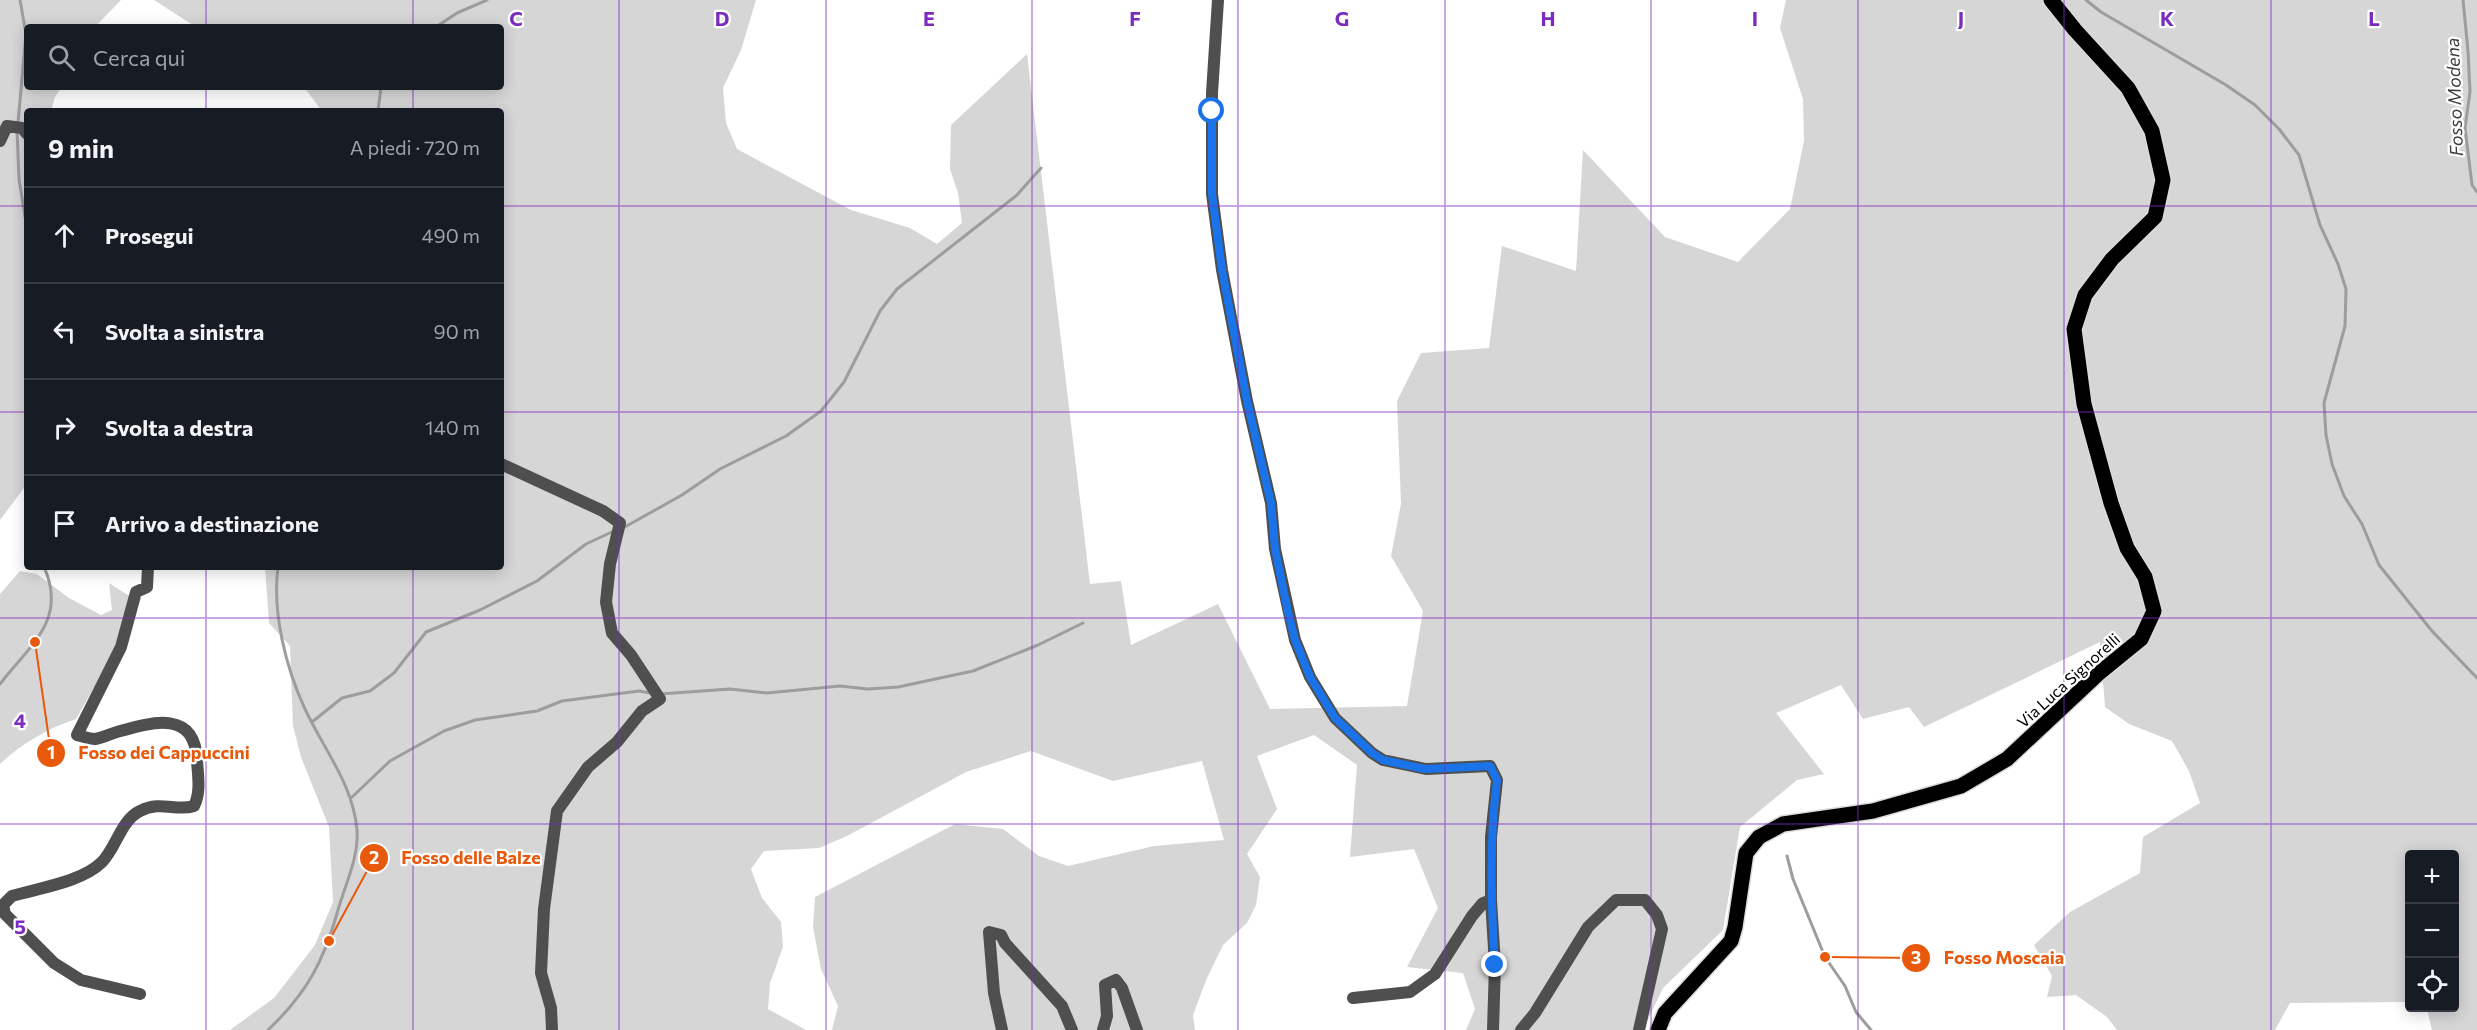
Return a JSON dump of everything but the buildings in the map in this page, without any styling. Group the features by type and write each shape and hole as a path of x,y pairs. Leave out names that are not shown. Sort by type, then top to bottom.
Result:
{"main road":[{"name":"Via Luca Signorelli","path":"1658,1030 1665,1013 1731,941 1746,853 1759,837 1783,824 1873,811 1961,786 2007,759 2098,674 2141,639 2154,611 2145,577 2127,548 2111,503 2085,404 2074,329 2085,295 2112,259 2155,217 2163,180 2152,131 2128,88 2051,0"}],"street":[{"path":"1218,0 1212,93 1212,194 1222,270 1247,401 1271,503 1275,549 1295,640 1310,677 1335,718 1372,753 1383,760 1425,769 1481,765 1490,766 1495,771 1497,780 1491,837 1491,900 1495,965 1493,1030"},
{"path":"0,141 7,126 22,128 24,130"},
{"path":"504,465 603,511 621,523 610,564 606,602 612,633 631,655 660,699 642,711 617,742 588,767 557,811 544,909 541,973 551,1008 552,1030"},
{"path":"140,994 81,980 54,963 5,914 3,905 12,896 88,874 103,861 123,829 138,811 171,805 185,809 194,806 198,798 197,751 193,736 185,728 167,722 132,728 95,739 77,735 121,647 136,592 147,587 148,570"},
{"path":"1353,998 1410,992 1427,980 1435,974 1472,916 1483,903 1491,900"},
{"path":"1521,1030 1535,1013 1588,927 1616,900 1645,900 1658,915 1662,929 1639,1030"},
{"path":"1002,1030 994,993 989,932 1001,935 1005,944 1062,1006 1072,1030"},
{"path":"1103,1030 1107,1016 1105,985 1116,980 1122,988 1137,1030"}],"shaded area":[{"path":"0,0 121,0 98,24 24,24 24,90 60,90 52,108 24,108 24,488 0,520"},
{"path":"154,0 756,0 741,50 723,88 726,123 737,149 851,210 910,228 937,244 962,223 958,193 950,169 951,125 1027,54 1090,584 1121,581 1131,645 1218,604 1270,709 1407,706 1423,611 1391,556 1401,504 1397,401 1421,353 1489,348 1502,246 1576,271 1583,150 1665,237 1738,262 1790,209 1804,141 1803,99 1780,28 1786,0 2477,0 2477,1030 2432,1030 2428,1012 2459,1012 2459,850 2405,850 2405,1002 2290,1003 2275,1030 2117,1030 2107,1017 2076,995 2047,997 2052,976 2034,945 2070,912 2140,873 2143,837 2200,803 2189,771 2172,741 2129,724 2105,707 2100,642 1924,727 1909,707 1863,719 1841,685 1776,713 1824,774 1797,780 1740,827 1723,930 1663,988 1643,1030 1466,1030 1475,1009 1463,973 1407,967 1438,908 1414,849 1350,857 1357,765 1314,735 1257,756 1277,809 1247,854 1260,877 1256,905 1247,923 1223,945 1193,1015 1195,1030 832,1030 838,1006 821,969 813,927 815,897 955,824 1003,829 1039,856 1068,866 1154,846 1224,840 1202,761 1113,781 1031,751 966,772 847,836 819,848 764,851 751,869 762,898 781,922 783,947 770,983 768,1009 806,1030 230,1030 274,998 315,945 333,902 329,827 301,757 293,726 290,646 269,623 265,570 504,570 504,108 320,108 306,90 504,90 504,24 191,24"},
{"path":"20,571 37,574 69,598 101,615 112,610 109,583 131,597 123,629 108,663 76,719 35,737 0,764 0,594"}],"waterway":[{"path":"20,0 24,24"},
{"path":"440,24 457,13 487,0"},
{"path":"2086,0 2101,12 2226,85 2255,105 2279,129 2299,155 2320,225 2338,264 2346,289 2345,326 2324,403 2326,435 2332,464 2344,496 2362,524 2379,565 2432,631 2477,678"},
{"name":"Fosso Modena","path":"2463,0 2470,92 2465,128 2472,185 2477,192"},
{"path":"18,123 24,56"},
{"path":"378,108 381,90"},
{"path":"17,130 19,179 24,210"},
{"path":"623,528 682,495 720,469 786,436 821,411 844,382 880,311 897,289 1017,195 1041,168"},
{"path":"312,722 342,698 370,691 394,673 426,632 480,610 537,581 586,544 614,531"},
{"path":"0,684 33,644 48,617 51,602 50,586 45,570"},
{"path":"268,1030 304,989 320,961 351,871 357,840 350,797 305,709 292,676 279,621 278,570"},
{"path":"660,694 730,689 767,693 840,686 868,689 898,687 973,671 1038,645 1083,623"},
{"path":"351,798 390,761 444,731 475,720 537,711 562,701 639,691 650,693"},
{"path":"1787,856 1793,879 1825,957 1845,986 1856,1012 1871,1030"}],"place":[{"name":"Fosso dei Cappuccini","path":"35,642"},
{"name":"Fosso delle Balze","path":"329,941"},
{"name":"Fosso Moscaia","path":"1825,957"}],"route":[{"path":"1212,111 1212,194 1222,270 1247,401 1271,503 1275,549 1295,640 1310,677 1335,718 1372,753 1383,760 1425,769 1472,765 1490,766 1495,771 1497,780 1490,875 1495,965"}]}
